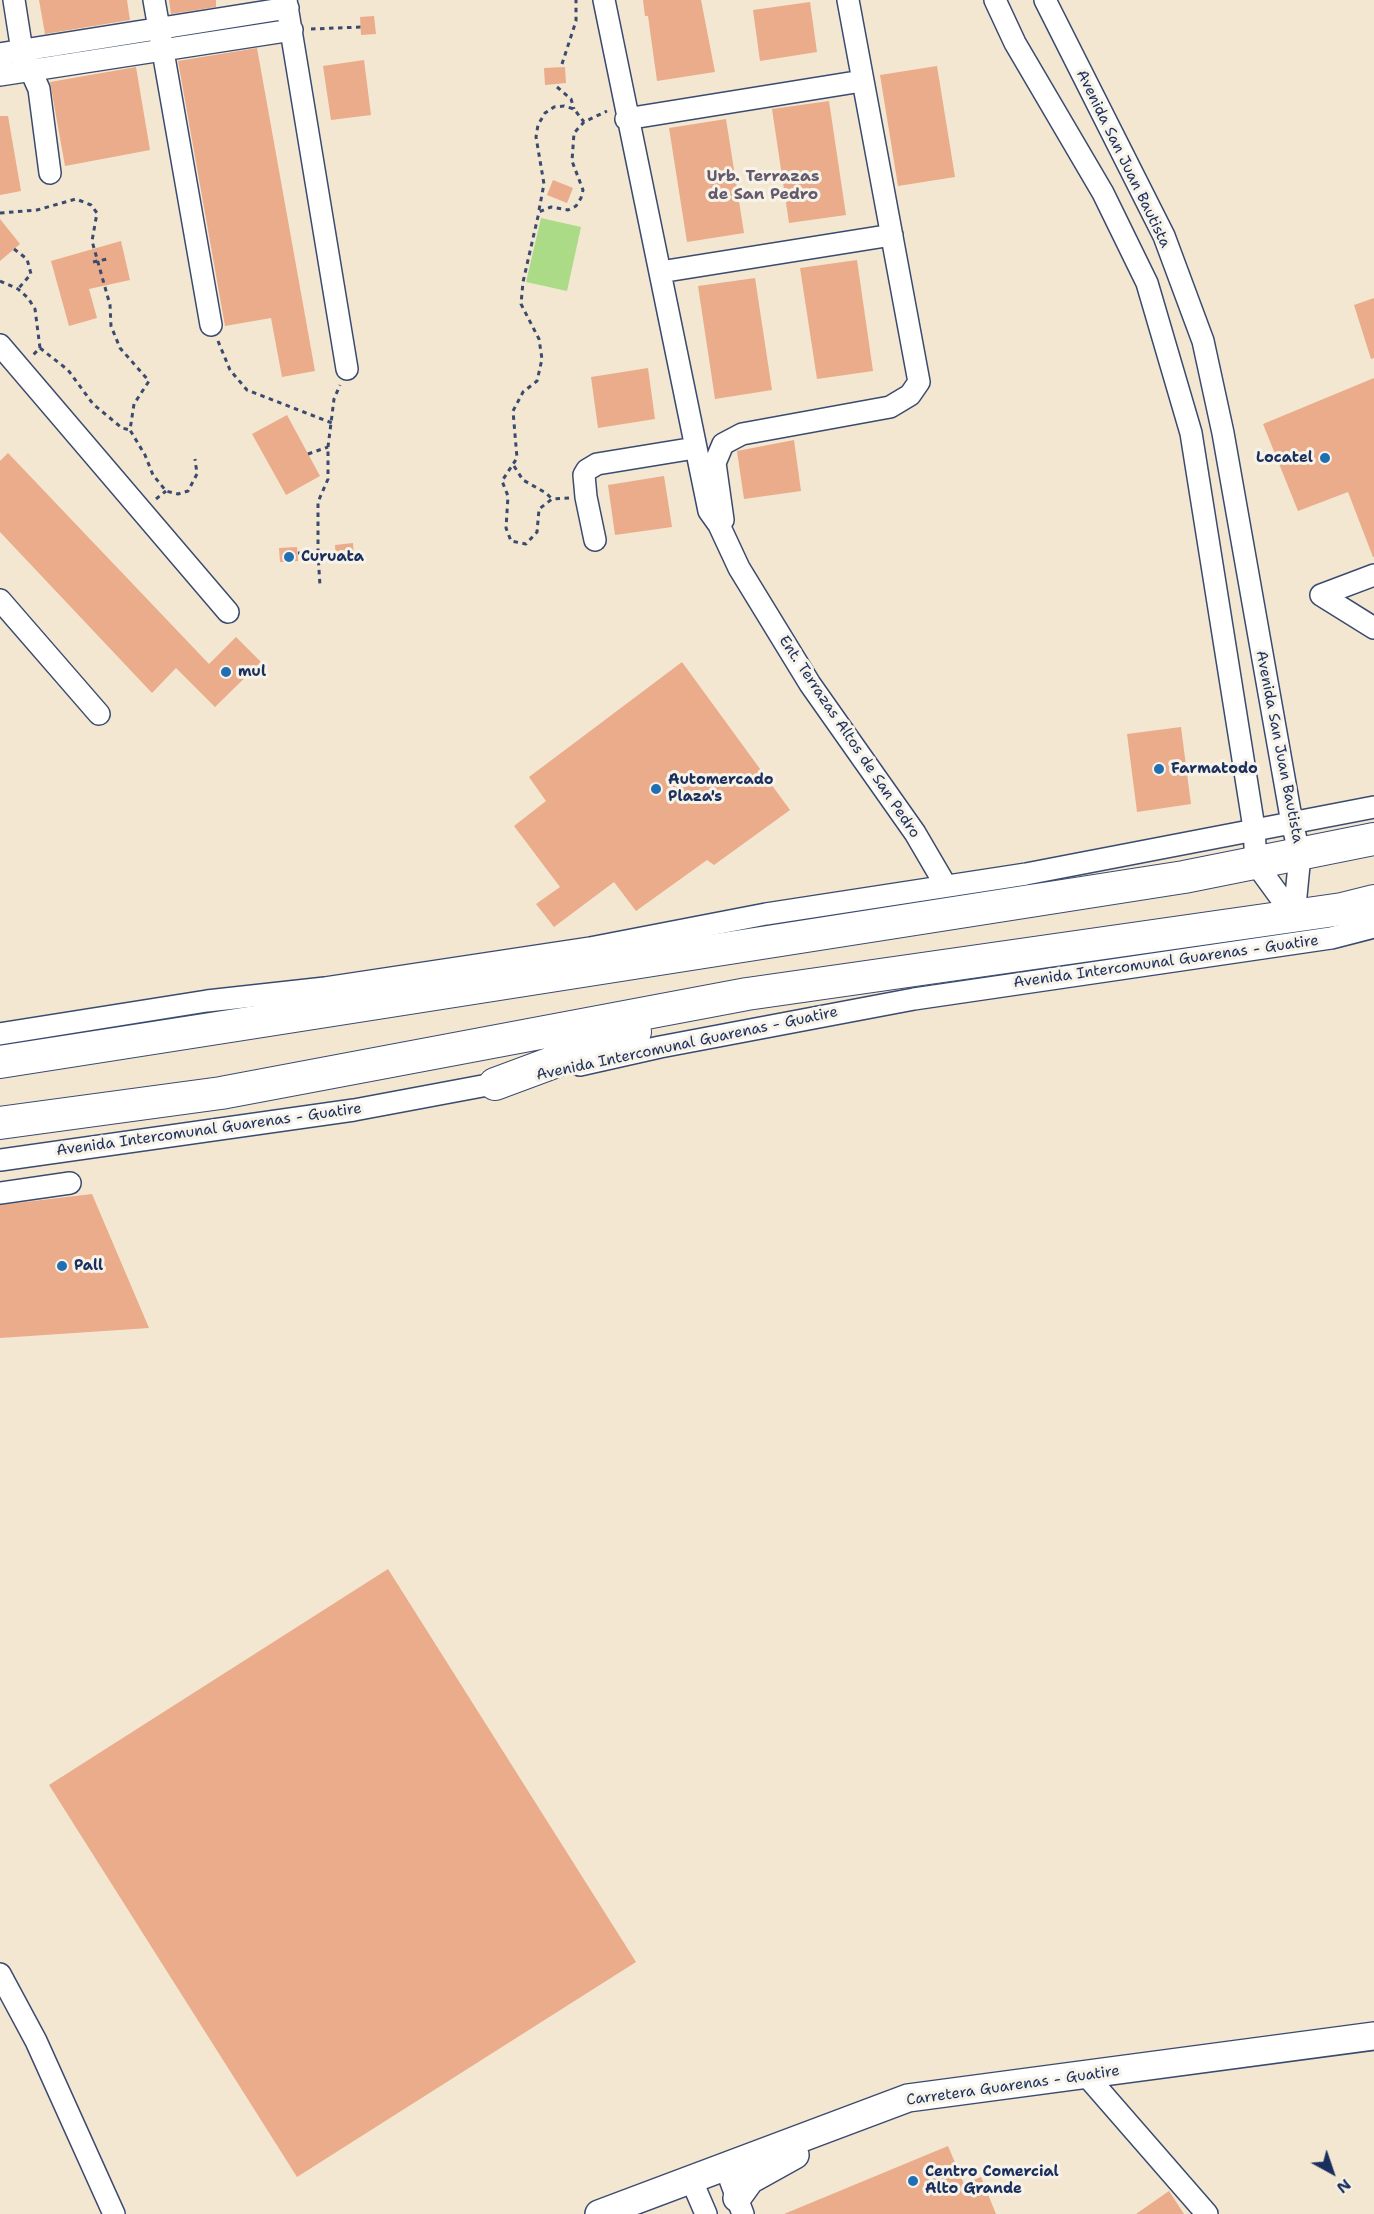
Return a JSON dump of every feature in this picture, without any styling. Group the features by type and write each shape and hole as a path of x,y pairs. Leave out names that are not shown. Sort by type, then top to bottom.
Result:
{"highway":[{"path":"0,1062 1184,878 1374,839"},
{"name":"Avenida Intercomunal Guarenas - Guatire","path":"0,1123 221,1094 747,994 1342,909 1374,901"},
{"path":"1342,909 1374,906"},
{"path":"495,1084 633,1032 747,994"}],"main road":[{"name":"Carretera Guarenas - Guatire","path":"599,2214 908,2098 1374,2036"},
{"path":"740,2206 750,2180 804,2150 830,2127"}],"street":[{"path":"14,0 26,61 39,89 50,172"},
{"path":"154,0 211,326"},
{"name":"Ent. Terrazas Altos de San Pedro","path":"604,0 709,511 720,525 739,568 810,684 915,833 946,886"},
{"path":"720,525 723,517 715,463 723,444 741,434 875,411 903,400 916,388 919,374 848,0"},
{"path":"995,0 1015,43 1103,193 1147,283 1191,433 1254,828 1257,864 1293,916"},
{"name":"Avenida San Juan Bautista","path":"1045,0 1164,236 1203,341 1223,433 1292,824 1300,855 1293,916"},
{"path":"161,39 287,4 347,369"},
{"path":"0,75 26,61 161,39 292,30"},
{"path":"0,54 26,61"},
{"path":"625,111 862,81"},
{"path":"660,272 892,235"},
{"path":"0,345 228,612"},
{"path":"595,540 584,476 593,465 695,448"},
{"path":"1374,575 1321,595 1374,628"},
{"path":"0,600 99,714"},
{"path":"0,1034 207,1000 325,988 590,948 766,914 1164,849 1254,828 1292,824 1374,807"},
{"name":"Avenida Intercomunal Guarenas - Guatire","path":"0,1160 342,1112 495,1084 660,1047 914,999 1331,938 1374,927"},
{"path":"0,1193 70,1182"},
{"path":"0,1974 36,2041 114,2214"},
{"path":"1086,2075 1207,2214"},
{"path":"724,2166 740,2206"},
{"path":"691,2179 706,2214"}],"path":[{"path":"562,64 576,21 576,0"},
{"path":"292,30 361,27"},
{"path":"557,87 571,99 574,109 584,122"},
{"path":"574,109 564,106 554,107 545,113 538,126 536,137 544,184 523,282 521,304 539,339 542,359 537,381 523,392 513,411 518,449 514,465 502,481 508,496 506,528 511,542 526,544 532,539 537,532 539,509 552,499 586,497"},
{"path":"539,212 551,207 568,210 576,206 581,198 583,190 572,161 571,146 574,133 584,122 625,111"},
{"path":"0,213 37,210 76,199 91,205 97,213 92,241 110,305 111,326 120,348 149,381 134,404 130,430 146,455 153,476 166,491 178,494 188,490 197,474 195,459"},
{"path":"14,249 27,259 31,274 18,289"},
{"path":"93,262 107,259"},
{"path":"0,281 18,289 35,309 40,348 68,370 93,404 122,428 130,430"},
{"path":"211,326 230,370 247,390 332,423"},
{"path":"21,368 40,348"},
{"path":"320,586 318,502 328,479 328,447 334,399 347,369"},
{"path":"308,454 328,447"},
{"path":"514,465 522,480 546,493 552,499"},
{"path":"156,499 166,491"},
{"path":"298,553 335,553"}],"green space":[{"path":"541,218 581,227 567,291 526,282"}],"building":[{"path":"39,0 127,0 130,20 45,34"},
{"path":"169,0 216,0 216,7 171,14"},
{"path":"643,0 701,0 715,72 657,81 648,16 645,16"},
{"path":"810,2 817,52 760,61 753,10"},
{"path":"374,16 376,34 361,35 360,17"},
{"path":"257,48 315,371 282,377 271,318 225,326 178,61"},
{"path":"364,60 371,115 331,120 323,66"},
{"path":"937,66 955,177 898,186 880,75"},
{"path":"136,67 150,150 65,166 50,82"},
{"path":"565,67 566,83 545,85 544,68"},
{"path":"829,101 846,215 789,223 772,109"},
{"path":"0,116 8,116 21,191 0,195"},
{"path":"726,119 744,233 687,242 669,128"},
{"path":"553,180 573,188 567,203 547,195"},
{"path":"0,219 20,244 0,261"},
{"path":"121,241 130,280 89,289 97,318 69,326 51,261"},
{"path":"857,260 873,371 817,379 800,268"},
{"path":"755,278 772,390 715,399 698,286"},
{"path":"1374,298 1374,358 1371,359 1354,305"},
{"path":"648,368 655,419 598,428 591,377"},
{"name":"Locatel","path":"1374,378 1373,557 1348,492 1298,511 1263,424"},
{"path":"287,415 320,476 286,495 252,434"},
{"path":"794,440 801,491 744,499 737,451"},
{"path":"8,453 209,664 236,637 261,662 215,707 176,668 152,693 0,532 0,461"},
{"path":"664,476 672,527 615,535 608,485"},
{"name":"Curuata","path":"353,543 354,557 336,559 335,545"},
{"name":"Curuata","path":"297,547 298,561 280,562 279,548"},
{"name":"Automercado Plaza's","path":"682,662 790,810 714,865 707,860 636,911 614,882 554,927 536,904 560,887 514,826 546,801 529,777"},
{"name":"Farmatodo","path":"1181,727 1191,804 1137,812 1127,734"},
{"name":"Pall","path":"92,1194 149,1328 0,1338 0,1205"},
{"path":"388,1569 636,1962 297,2177 49,1785"},
{"name":"Centro Comercial Alto Grande","path":"948,2146 964,2184 981,2177 996,2214 784,2214"},
{"path":"1169,2191 1184,2214 1136,2214"}],"place":[{"name":"Locatel","path":"1325,458"},
{"name":"Curuata","path":"289,557"},
{"name":"mul","path":"226,672"},
{"name":"Farmatodo","path":"1159,769"},
{"name":"Automercado Plaza's","path":"656,789"},
{"name":"Pall","path":"62,1266"},
{"name":"Centro Comercial Alto Grande","path":"913,2181"}],"district":[{"name":"Urb. Terrazas de San Pedro","path":"763,186"}]}
